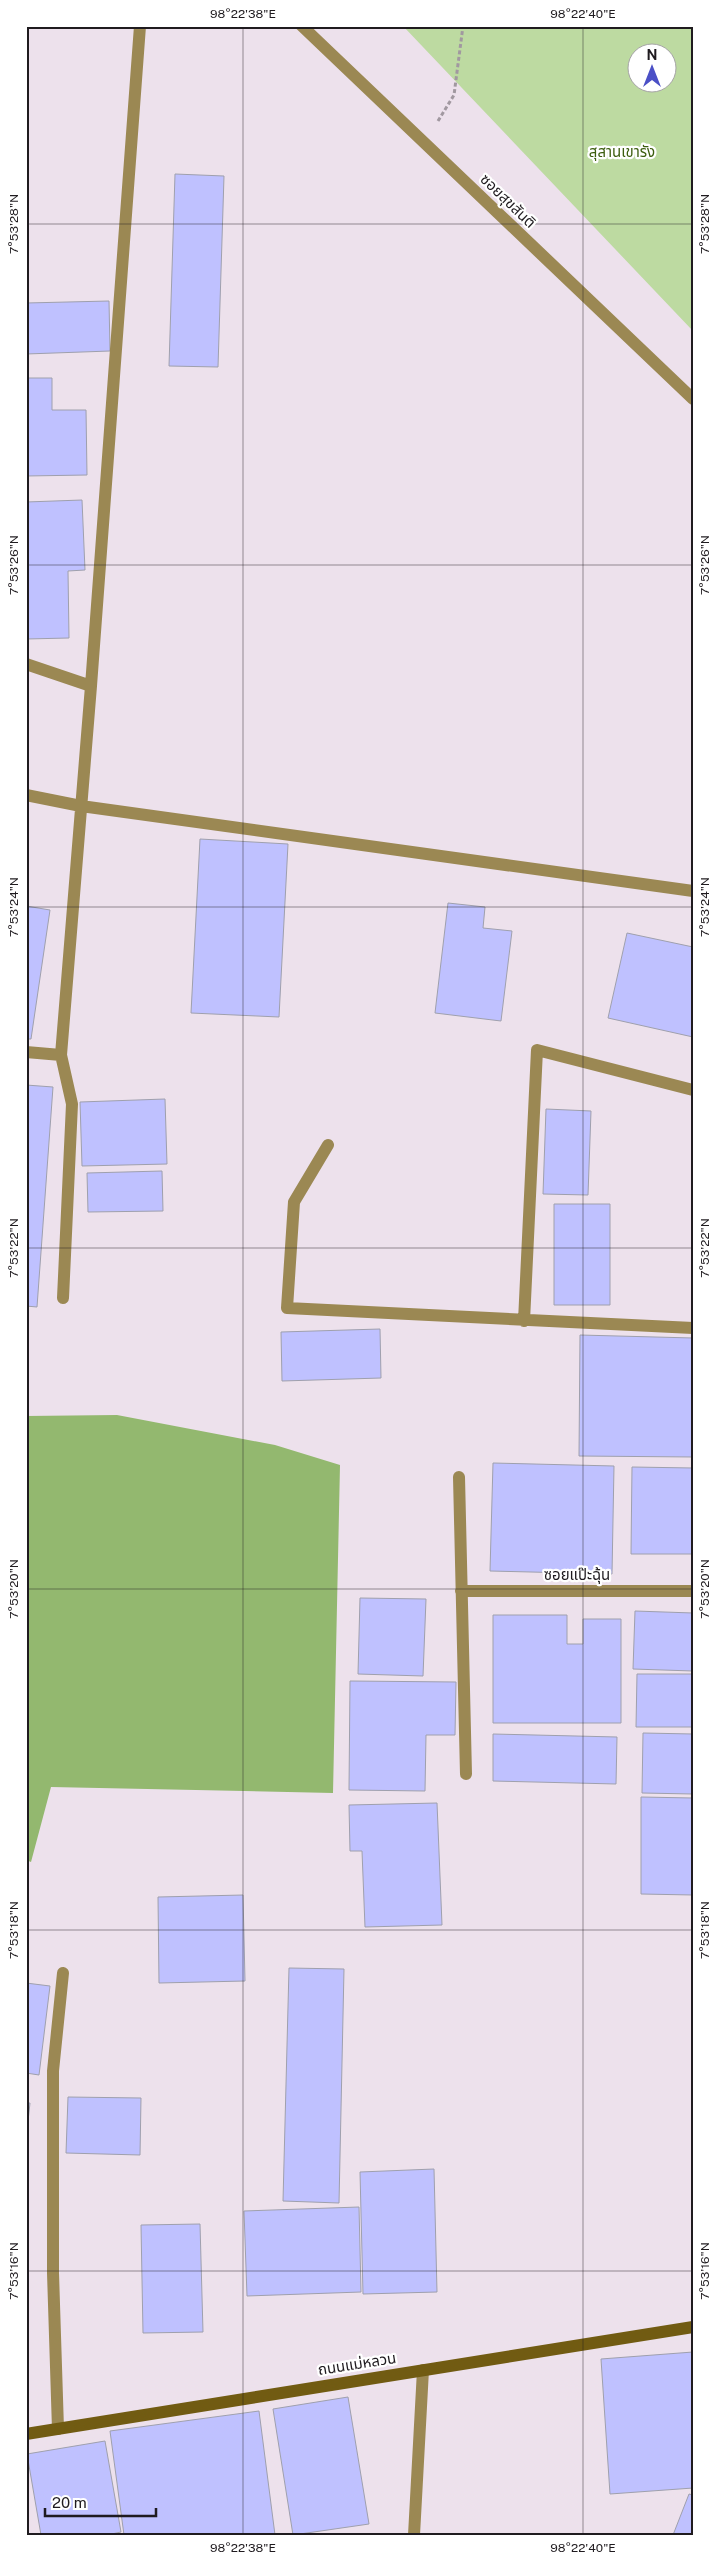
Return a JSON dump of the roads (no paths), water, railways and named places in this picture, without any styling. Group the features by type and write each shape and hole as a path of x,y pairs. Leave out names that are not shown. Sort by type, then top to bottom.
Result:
{"main road":[{"name":"ถนนแม่หลวน","path":"26,2434 693,2327"}],"street":[{"path":"63,1298 72,1104 61,1055 91,686 140,26"},
{"name":"ซอยสุขสันติ","path":"302,26 693,399"},
{"path":"26,664 91,686"},
{"path":"26,795 81,806 693,891"},
{"path":"524,1321 537,1050 693,1090"},
{"path":"26,1052 61,1055"},
{"path":"328,1145 294,1202 287,1308 693,1328"},
{"path":"459,1477 466,1774"},
{"name":"ซอยแป๊ะฉุ้น","path":"461,1591 693,1591"},
{"path":"58,2428 53,2273 53,2081 63,1973"},
{"path":"414,2535 423,2370"}],"park label":[{"name":"สุสานเขารัง","path":"622,152"}]}
